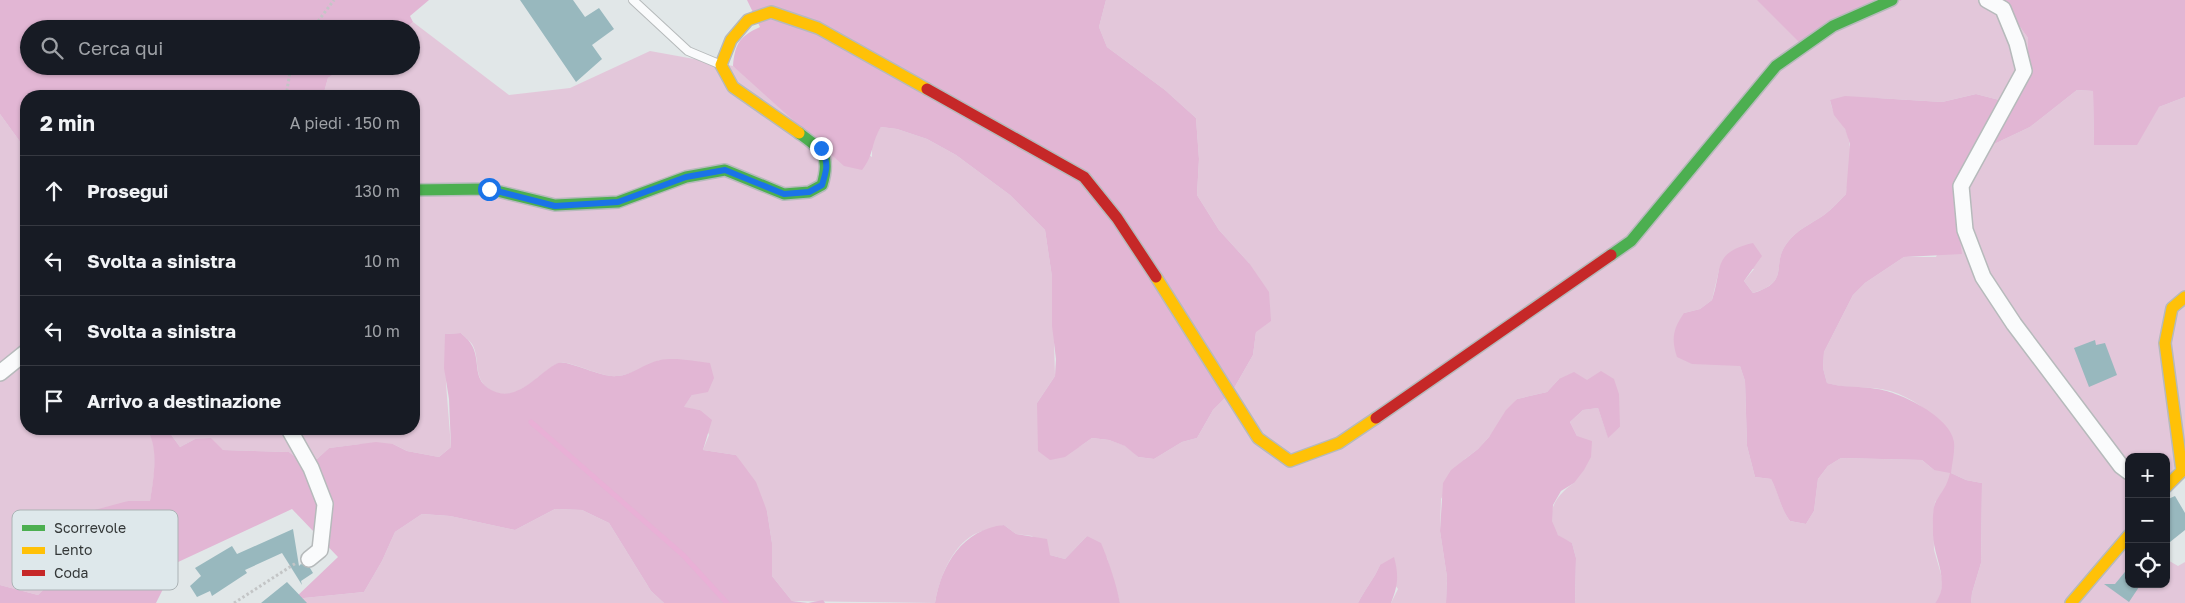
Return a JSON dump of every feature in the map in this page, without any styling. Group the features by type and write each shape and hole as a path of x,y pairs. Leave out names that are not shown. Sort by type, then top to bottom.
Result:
{"street":[{"path":"420,190 489,189 555,206 618,202 686,177 725,170 784,194 809,192 822,185 828,161 821,148 733,87 721,65 731,40 748,20 771,12 818,28 1084,177 1117,218 1154,273 1258,438 1290,460 1339,443 1631,241 1776,66 1832,26 1892,0"},
{"path":"1987,0 2003,9 2017,43 2024,71 1961,186 1965,230 1983,277 2014,324 2125,469"},
{"path":"2170,484 2183,473 2165,344 2172,308 2185,297"},
{"path":"0,373 20,357"},
{"path":"292,435 311,468 325,504 320,550 309,559"},
{"path":"2071,603 2125,540"}],"lane":[{"path":"632,0 688,51 710,62 721,65"}],"path":[{"path":"319,20 334,0"},
{"path":"287,90 290,75"},
{"path":"234,603 301,560 309,559"}],"shaded area":[{"path":"0,0 429,0 410,16 412,20 20,20 20,75 332,75 328,78 325,90 20,90 20,142 0,114"},
{"path":"747,0 1106,0 1099,27 1107,47 1165,90 1196,118 1199,159 1197,195 1219,230 1249,263 1269,292 1271,321 1256,332 1253,355 1233,390 1213,410 1197,438 1182,442 1154,459 1138,457 1125,446 1109,440 1092,438 1065,457 1050,460 1038,451 1037,403 1055,376 1056,359 1052,326 1052,277 1045,230 1010,195 956,155 927,139 897,129 881,127 869,159 862,170 844,166 733,66 735,51 740,41 743,37 760,27"},
{"path":"1106,0 1757,0 1855,20 1903,0 1996,0 2003,3 2028,38 2028,76 2015,104 1976,94 1942,102 1877,98 1830,100 1833,111 1844,126 1850,146 1846,194 1827,213 1791,238 1782,251 1778,272 1772,283 1753,293 1744,281 1754,269 1719,270 1712,300 1700,309 1684,313 1740,366 1745,381 1747,446 1755,477 1771,479 1790,521 1806,524 1814,511 1818,479 1828,466 1841,458 1922,460 1934,470 1933,416 1927,411 1906,397 1891,391 1874,388 1844,387 1827,383 1823,368 1824,352 1853,295 1865,283 1904,257 1936,257 1972,173 1990,146 2030,127 2077,90 2093,91 2094,144 2159,107 2185,97 2185,444 2170,477 2170,453 2125,453 2125,588 2170,588 2170,561 2178,566 2185,562 2185,603 1971,603 1981,563 1982,483 1966,480 1951,473 1946,489 1935,502 1933,518 1934,550 1943,581 1940,597 1935,603 1575,603 1576,558 1572,543 1558,535 1551,520 1557,499 1574,483 1577,436 1570,422 1583,410 1598,408 1608,437 1620,427 1587,380 1559,379 1547,392 1517,399 1489,437 1465,459 1441,499 1440,531 1447,577 1446,603 1391,603 1398,589 1380,565 1358,603 1120,603 1107,558 1087,536 1065,559 1050,555 1032,536 1016,534 1004,525 973,535 958,548 943,574 935,603 792,601 772,576 772,543 767,511 736,455 703,450 709,435 700,410 683,408 692,395 660,360 634,372 617,376 602,374 563,362 517,391 508,394 499,393 489,389 480,379 475,350 461,333 445,334 446,384 451,447 439,457 407,451 393,444 361,444 329,448 317,459 302,462 289,452 223,450 195,439 180,447 171,435 420,435 420,90 325,90 328,78 332,75 420,75 420,27 509,95 570,88 650,51 733,66 872,157 872,141 881,127 897,129 927,139 956,155 1010,195 1045,230 1052,277 1055,376 1037,403 1079,447 1092,438 1109,440 1126,446 1138,457 1154,459 1182,442 1197,438 1213,410 1233,390 1253,355 1256,332 1249,263 1219,230 1197,195 1199,159 1196,118 1165,90 1107,47 1099,27"},
{"path":"1757,0 1903,0 1855,20 1807,50"},
{"path":"1996,0 2185,0 2185,97 2159,107 2137,145 2094,145 2093,91 2077,90 2030,127 1990,146 1972,173 1956,212 1962,254 1904,257 1865,283 1853,295 1824,352 1823,368 1827,383 1887,391 1911,400 1923,407 1944,424 1951,433 1954,442 1954,454 1951,473 1966,480 1982,483 1981,563 1971,603 1935,603 1940,595 1942,577 1933,541 1933,512 1936,501 1946,485 1950,473 1934,470 1922,460 1841,458 1828,466 1818,479 1814,511 1806,524 1790,521 1771,479 1755,477 1747,446 1745,381 1740,366 1692,364 1677,357 1674,334 1677,324 1684,313 1700,309 1712,300 1721,263 1731,251 1753,243 1762,256 1744,281 1753,293 1765,288 1776,278 1782,251 1791,238 1827,213 1846,194 1850,144 1845,129 1834,115 1830,100 1845,96 1942,102 1976,94 2015,104 2028,76 2028,38 2003,3"},
{"path":"0,114 20,142 20,435 150,435 155,454 155,464 150,502 128,501 113,510 12,510 12,588 0,585"},
{"path":"461,333 474,350 478,373 483,384 498,393 507,394 525,386 562,362 610,376 628,374 649,364 666,359 710,363 714,378 708,392 692,395 684,407 700,410 712,420 703,450 736,455 756,482 767,511 772,543 772,576 792,601 808,603 664,603 651,591 609,523 582,510 555,509 515,530 450,516 422,514 395,532 382,561 364,592 294,599 338,557 292,509 178,562 178,510 94,510 128,501 150,501 154,474 154,454 149,435 171,435 180,447 195,439 211,438 223,450 289,452 302,462 317,459 329,448 376,442 393,444 407,451 439,457 451,447 449,399 444,368 445,334"},
{"path":"1601,371 1614,379 1619,394 1620,427 1608,438 1598,408 1583,410 1570,422 1577,436 1592,441 1591,457 1574,483 1561,491 1553,505 1552,521 1558,535 1572,543 1576,558 1575,603 1446,603 1447,577 1440,531 1443,483 1451,470 1478,449 1489,437 1506,410 1517,399 1547,392 1559,379 1574,372 1587,380"},
{"path":"555,509 582,510 609,523 651,591 664,603 290,603 294,599 364,592 382,561 395,532 422,514 450,516 515,530"},
{"path":"1004,525 1016,534 1047,539 1050,555 1065,559 1087,536 1101,543 1120,603 935,603 943,575 956,551 977,534 990,528"},
{"path":"1394,557 1397,580 1391,603 1358,603 1380,565"},
{"path":"0,585 12,588 12,590 38,595 43,590 162,590 156,603 0,603"},
{"path":"19,590 43,590 38,595"},
{"path":"823,600 825,603 808,603"}],"building":[{"path":"520,0 573,0 585,17 599,8 614,29 592,45 602,59 576,82"},
{"path":"2095,340 2096,345 2105,343 2117,375 2089,387 2074,348"},
{"path":"2175,496 2185,513 2185,530 2170,542 2170,498"},
{"path":"293,529 299,566 301,564 310,568 313,573 301,581 302,585 282,553 245,570 247,573 212,596 210,591 197,597 190,586 201,576 195,568 232,546 237,554"},
{"path":"2125,572 2125,588 2138,588 2129,602 2104,584 2115,584"},
{"path":"287,582 307,603 261,603"}],"waterway":[{"path":"531,422 683,555 727,603"}],"traffic: fast":[{"path":"1611,255 1631,241 1776,66 1833,26 1892,0"},
{"path":"420,190 489,189 555,205 618,202 686,177 725,170 784,194 809,192 822,185 825,175 825,160 819,149 799,133"}],"traffic: slow":[{"path":"799,133 733,87 721,65 731,40 748,20 771,12 818,28 927,89"},
{"path":"1156,277 1258,438 1290,461 1339,443 1376,418"},
{"path":"2170,483 2182,471 2165,343 2172,308 2185,297"},
{"path":"2071,603 2125,540"}],"traffic: jam":[{"path":"927,89 1084,177 1117,218 1156,277"},
{"path":"1376,418 1611,255"}],"route":[{"path":"489,189 555,206 618,202 686,177 725,170 784,194 809,192 822,185 826,173 828,161 821,148"}]}
